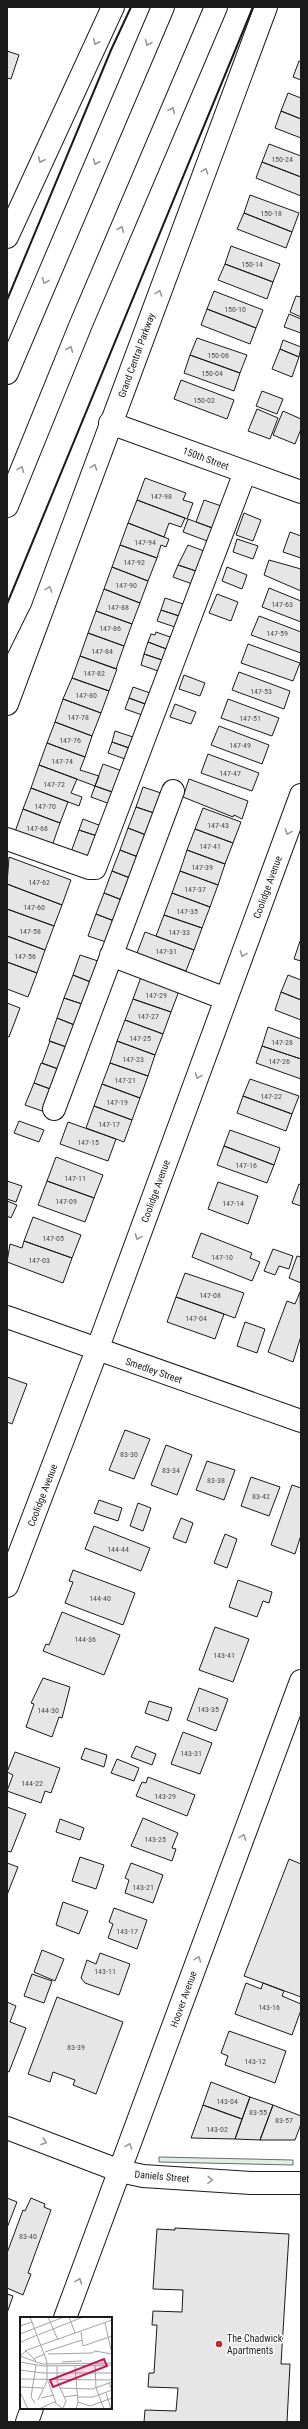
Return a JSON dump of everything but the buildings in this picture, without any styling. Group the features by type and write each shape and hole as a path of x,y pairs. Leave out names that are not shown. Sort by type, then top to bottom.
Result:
{"main road":[{"path":"7,237 113,7"},
{"path":"7,373 163,7"},
{"path":"7,506 84,316 216,7"},
{"name":"Grand Central Parkway","path":"7,704 266,7"},
{"name":"150th Street","path":"110,424 301,492"},
{"path":"7,839 89,868 96,868 245,472"},
{"path":"7,682 39,616"},
{"path":"54,1109 173,791"},
{"name":"Coolidge Avenue","path":"7,1586 97,1350 301,796"},
{"path":"111,956 226,999"},
{"name":"Smedley Street","path":"7,1317 301,1421"},
{"name":"Hoover Avenue","path":"65,2317 301,1681"},
{"name":"Daniels Street","path":"7,2128 120,2171 143,2176 251,2183 301,2183"},
{"path":"26,2422 32,2409"}],"green space":[{"path":"159,2157 293,2160 293,2165 159,2162"}],"wall":[{"path":"7,300 111,50 131,7"},
{"path":"7,604 253,7"}],"place":[{"name":"The Chadwick Apartments","path":"219,2344"}]}
